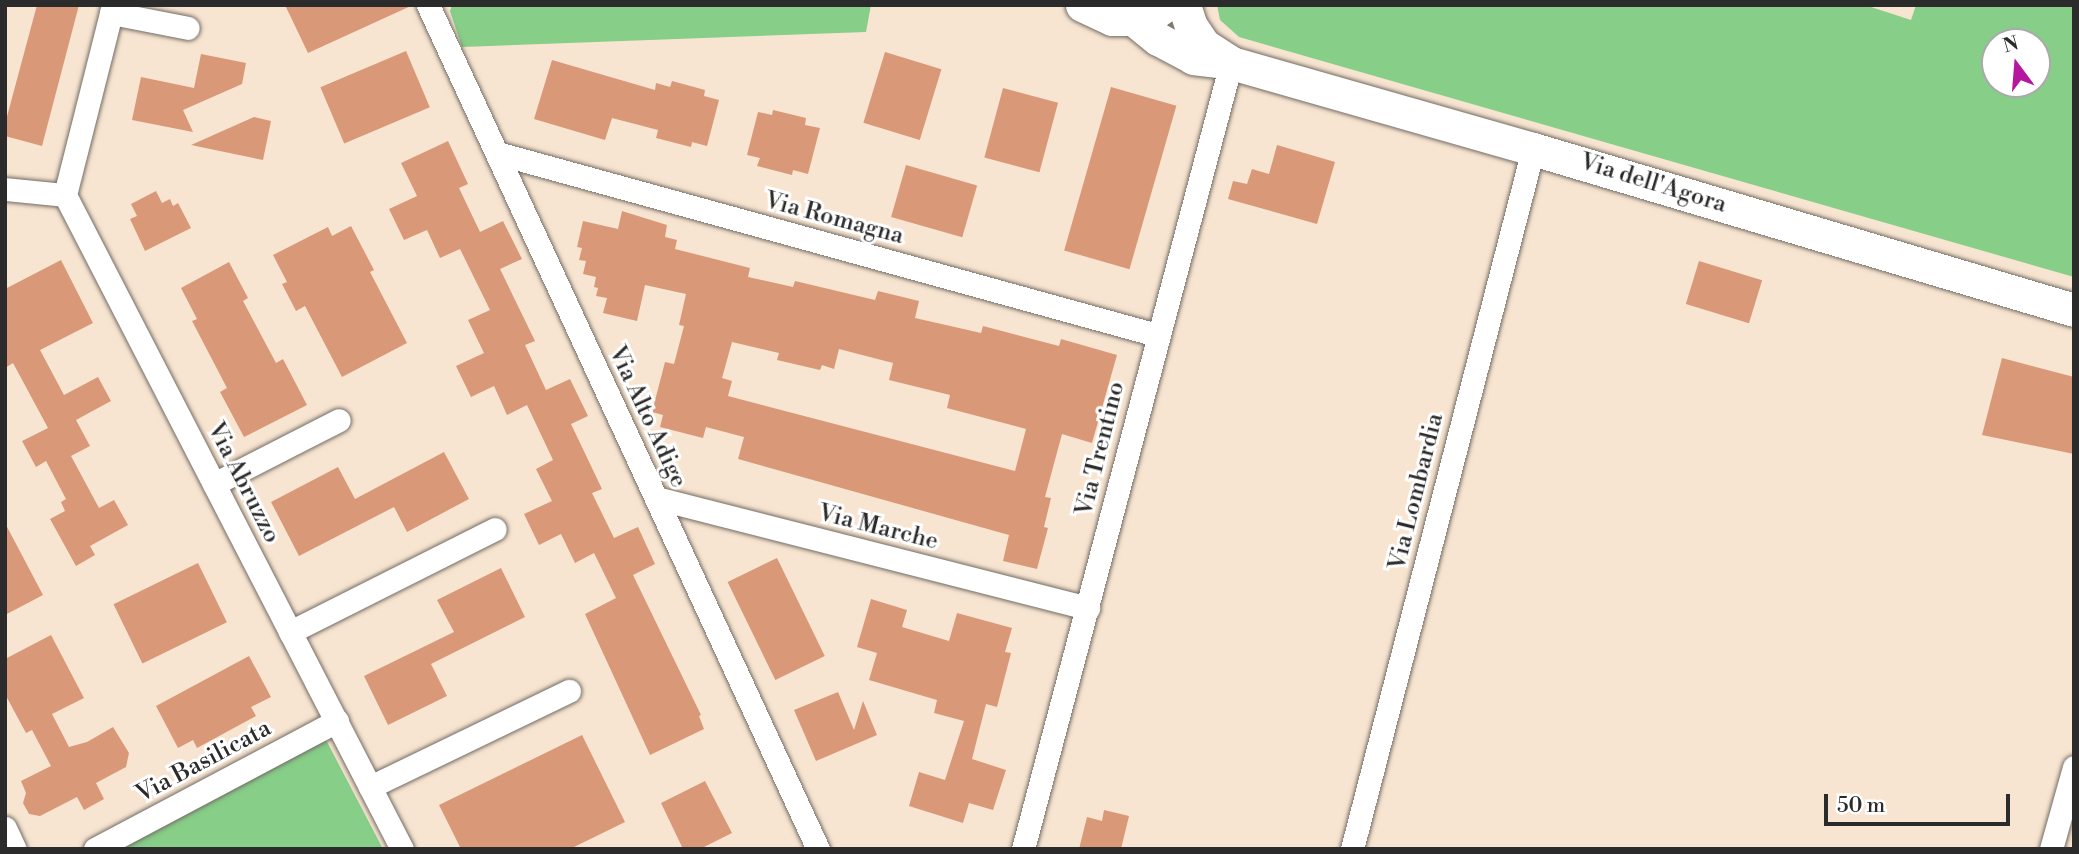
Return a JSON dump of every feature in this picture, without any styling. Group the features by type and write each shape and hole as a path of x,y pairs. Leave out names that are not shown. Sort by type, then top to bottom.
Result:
{"street":[{"name":"Via dell'Agora","path":"1082,5 1112,19 1133,19 1158,39 1193,58 1231,62 2074,310"},
{"path":"1133,19 1153,14 1166,5"},
{"name":"Via dell'Agora","path":"1184,5 1191,26 1204,45 1231,62"},
{"name":"Via Alto Adige","path":"430,6 818,849"},
{"path":"5,189 65,195 112,9 188,28"},
{"name":"Via Trentino","path":"1023,849 1231,62"},
{"name":"Via Lombardia","path":"1352,849 1533,149"},
{"name":"Via Romagna","path":"497,153 1157,335"},
{"name":"Via Abruzzo","path":"65,195 402,849"},
{"path":"214,484 339,420"},
{"name":"Via Marche","path":"656,498 1088,608"},
{"path":"290,632 495,529"},
{"path":"370,787 569,691"},
{"name":"Via Basilicata","path":"95,849 337,721"},
{"path":"2051,849 2074,767"},
{"path":"5,828 15,849"}],"green space":[{"path":"452,5 871,5 866,32 462,47 450,11"},
{"path":"1217,5 1865,5 1911,20 1916,5 2074,5 2074,277 1239,37 1220,20"},
{"path":"324,736 383,849 112,849"}],"building":[{"path":"37,5 79,5 42,146 5,136 5,124"},
{"path":"285,5 413,5 308,53"},
{"path":"406,51 430,107 344,143 320,87"},
{"path":"885,52 941,69 920,140 863,123"},
{"path":"201,54 246,63 242,84 183,110 193,132 132,120 141,77 194,88"},
{"path":"552,60 655,90 656,83 670,87 672,81 705,90 704,96 719,100 707,146 692,142 691,147 656,138 658,130 612,118 605,140 534,119"},
{"path":"1111,87 1176,106 1130,269 1064,250"},
{"path":"1003,88 1058,103 1039,172 984,158"},
{"path":"773,110 806,118 805,125 820,128 808,174 793,170 792,175 757,166 760,158 747,155 758,112 772,115"},
{"path":"254,117 271,121 263,160 191,145"},
{"path":"448,141 468,184 459,188 480,232 503,221 522,259 500,269 535,341 525,345 546,390 570,379 588,416 571,424 602,489 592,493 614,538 638,527 655,564 633,575 701,715 699,716 704,729 650,755 585,614 616,598 594,553 575,563 561,534 539,545 524,514 552,501 536,469 553,460 527,405 507,415 494,386 471,397 456,366 484,353 468,320 490,310 460,249 440,258 427,230 404,240 389,209 417,196 401,163"},
{"path":"1277,145 1335,162 1317,224 1228,199 1233,181 1247,184 1252,169 1269,174"},
{"path":"906,165 977,185 962,237 891,217"},
{"path":"156,191 162,203 170,199 173,206 178,203 191,228 145,251 130,219 137,216 131,204"},
{"path":"622,211 667,225 665,237 677,240 675,249 750,268 748,277 793,287 795,281 875,300 878,291 919,301 915,318 981,333 983,326 1059,346 1061,339 1117,355 1092,443 1062,434 1045,497 1051,498 1044,527 1048,528 1037,569 1003,561 1009,535 738,459 744,437 706,427 703,438 660,427 663,415 652,412 665,362 674,364 684,326 679,325 686,294 645,285 637,321 603,313 607,298 596,296 596,277 583,274 586,261 579,260 582,248 577,247 583,221 618,229","holes":["732,342 779,353 777,360 820,370 822,365 834,369 839,349 893,363 889,380 950,395 947,408 1026,429 1015,471 728,396 732,381 722,378"]},
{"path":"351,226 374,270 370,272 407,343 342,377 305,306 296,311 282,284 287,282 273,255 328,227 332,236"},
{"path":"61,260 93,323 40,350 64,395 98,377 111,401 76,420 90,446 71,456 99,508 114,500 128,525 90,546 95,555 76,566 50,519 65,511 61,502 66,499 46,461 36,467 22,441 48,428 13,363 5,368 5,289"},
{"path":"1699,261 1762,280 1749,323 1686,304"},
{"path":"229,262 248,298 243,301 276,363 283,359 307,405 244,437 220,392 227,388 192,321 197,319 181,288"},
{"path":"2002,358 2074,377 2074,454 1982,435"},
{"path":"444,452 469,499 407,532 394,507 299,556 271,502 338,467 355,499"},
{"path":"5,523 43,595 5,615"},
{"path":"777,558 825,656 775,680 728,582"},
{"path":"198,563 227,622 142,664 114,604"},
{"path":"501,568 525,617 431,664 447,696 388,725 364,676 454,632 437,600"},
{"path":"871,599 907,610 902,627 949,641 957,613 1012,628 1005,652 1011,653 997,707 986,704 972,759 1006,770 993,810 969,803 963,823 909,806 919,772 945,780 964,721 934,713 937,700 869,680 877,653 857,647"},
{"path":"51,635 84,698 52,714 69,747 87,742 113,727 129,753 126,767 96,783 104,799 84,810 77,797 40,816 29,814 23,803 26,793 21,781 51,766 32,730 26,733 5,694 5,659"},
{"path":"249,656 271,697 251,707 256,716 197,748 193,740 178,748 156,706"},
{"path":"838,692 854,730 863,701 877,735 816,761 794,710"},
{"path":"582,735 625,822 570,849 461,849 439,805"},
{"path":"705,781 732,833 700,849 683,849 661,803"},
{"path":"1104,810 1129,816 1121,849 1079,849 1087,817 1102,821"}]}
